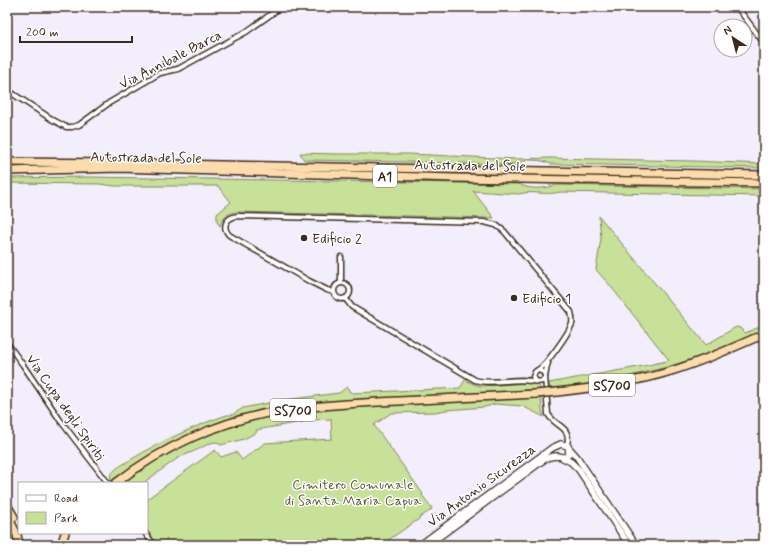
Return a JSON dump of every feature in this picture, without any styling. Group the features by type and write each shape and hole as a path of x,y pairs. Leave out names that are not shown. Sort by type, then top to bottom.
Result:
{"highway":[{"name":"Autostrada del Sole","path":"7,162 764,175"},
{"name":"Autostrada del Sole","path":"7,171 118,168 455,178 764,183"},
{"name":"SS700","path":"117,482 149,460 167,450 210,430 250,418 277,412 344,404 536,394 619,384 681,368 729,350 764,334"},
{"path":"7,505 18,526"},
{"path":"7,514 17,535 19,545"},
{"path":"20,534 23,545"},
{"path":"61,545 66,534"}],"street":[{"name":"Via Annibale Barca","path":"7,90 66,127 79,125 126,92 160,73 178,69 246,32 281,7"},
{"path":"737,7 764,43"},
{"path":"334,292 309,282 229,235 225,228 226,222 231,218 238,216 484,222 496,225 504,231 571,312 571,326 549,359 530,377 523,380"},
{"path":"341,257 341,283"},
{"path":"341,283 346,284 349,289 349,294 345,298 337,298 334,292 336,285 341,283"},
{"path":"345,298 352,307 475,380 484,382 523,380 538,382 543,381 545,376"},
{"name":"Via Cupa degli Spiriti","path":"7,343 24,365 60,420 107,482"},
{"path":"549,359 545,370 545,390 548,414 551,419 566,432 568,438 568,455 560,457"},
{"path":"538,370 543,372 545,376"},
{"path":"534,373 534,379 545,390"},
{"name":"Via Antonio Sicurezza","path":"420,545 552,448 561,444 568,447"},
{"name":"Via Antonio Sicurezza","path":"428,545 546,458 560,457 556,450 558,446"},
{"path":"568,447 577,457 636,545"},
{"path":"560,457 571,462 579,470 629,545"},
{"path":"146,534 154,545"}],"green space":[{"path":"300,153 409,154 515,159 549,158 693,161 764,164 764,168 551,164 537,160 522,161 512,164 304,160"},
{"path":"88,177 519,184 537,188 556,185 764,189 764,196 560,192 519,194 473,191 494,218 236,212 230,213 226,216 220,226 217,222 217,214 231,202 218,186 114,186 100,184 7,183 7,178"},
{"path":"599,216 706,345 736,327 740,328 745,333 764,325 764,329 707,354 667,367 613,380 596,381 585,385 549,388 549,383 669,360 596,270 601,238"},
{"path":"465,380 480,386 533,383 538,385 541,389 333,402 239,415 157,451 111,481 110,479 112,472 143,452 184,432 227,415 232,415 243,408 284,400 339,393 347,387 350,392 353,393 460,388"},
{"name":"Cimitero Comunale di Santa Maria Capua","path":"541,396 544,417 522,406 495,404 485,407 435,412 391,413 374,425 432,508 419,519 381,545 158,545 148,531 148,498 215,450 221,457 236,452 242,460 265,443 332,439 331,419 313,420 256,430 257,432 244,439 221,445 216,442 210,443 178,458 144,482 122,482 167,453 202,437 260,418 329,408"}],"place":[{"name":"Edificio 2","path":"304,238"},
{"name":"Edificio 1","path":"514,298"}]}
